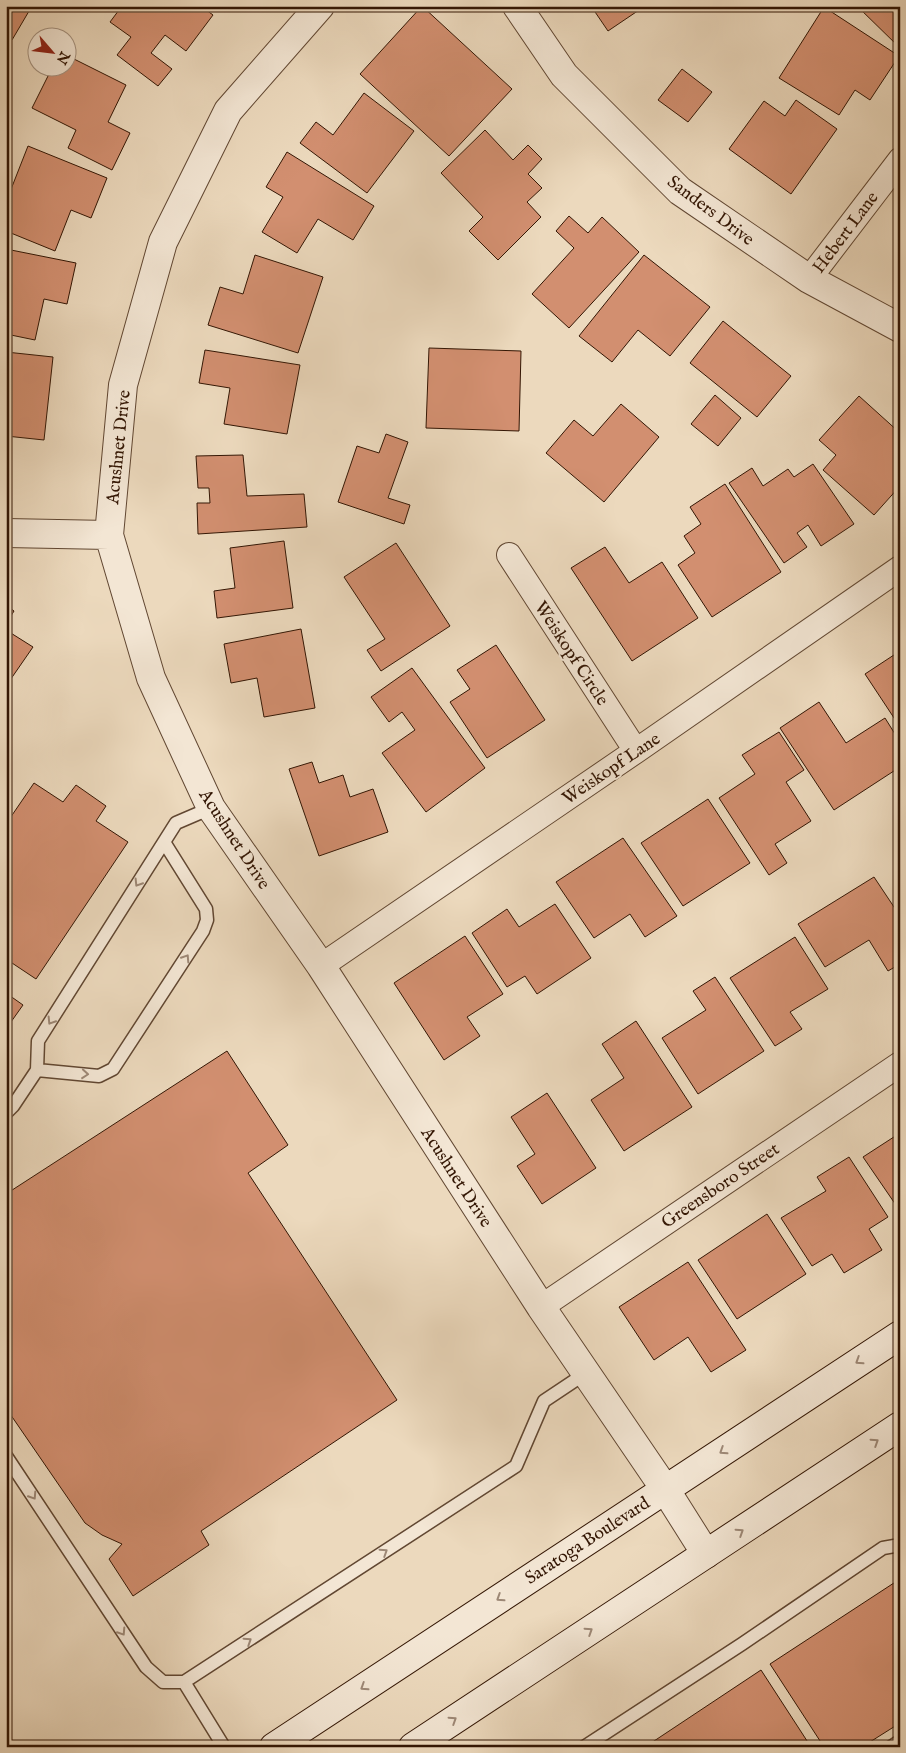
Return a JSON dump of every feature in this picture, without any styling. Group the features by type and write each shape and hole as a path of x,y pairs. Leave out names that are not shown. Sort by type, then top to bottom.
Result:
{"street":[{"name":"Acushnet Drive","path":"320,6 228,111 163,242 124,385 109,535 151,678 211,808 321,966 541,1306 665,1489 706,1554"},
{"name":"Sanders Drive","path":"517,6 564,76 680,191 809,280 900,328"},
{"name":"Hebert Lane","path":"809,280 900,160"},
{"path":"6,533 109,535"},
{"name":"Weiskopf Circle","path":"509,555 636,751"},
{"name":"Weiskopf Lane","path":"321,966 900,568"},
{"name":"Greensboro Street","path":"541,1306 900,1064"},
{"name":"Saratoga Boulevard","path":"274,1747 900,1335"},
{"path":"413,1747 900,1426"}],"lane":[{"path":"6,1113 13,1106 37,1070 38,1041 176,823 211,808"},
{"path":"37,1070 99,1076 113,1069 204,931 207,920 206,910 164,842"},
{"path":"6,1456 146,1667 162,1682 184,1682 516,1466 544,1401 586,1373"},
{"path":"584,1747 742,1644 883,1548 900,1545"},
{"path":"184,1682 224,1747"},
{"path":"892,1747 900,1741"}],"building":[{"path":"6,6 32,6 12,40 6,36"},
{"path":"122,6 201,6 213,15 186,51 165,35 151,53 172,69 158,86 117,55 131,37 110,22"},
{"path":"422,6 512,89 449,156 360,74"},
{"path":"591,6 645,6 608,31"},
{"path":"857,6 900,6 900,48"},
{"path":"824,7 899,56 870,100 855,90 839,115 779,78"},
{"path":"78,61 126,85 108,122 130,133 112,170 68,148 76,130 32,108 47,78 78,78"},
{"path":"682,69 712,92 688,122 658,100"},
{"path":"364,93 414,131 367,193 300,143 316,122 333,135"},
{"path":"796,100 837,129 791,194 729,149 764,101 785,116"},
{"path":"485,130 513,160 528,145 542,159 528,174 542,188 527,202 541,217 498,260 469,231 483,217 441,173"},
{"path":"28,146 107,178 91,218 71,210 55,251 6,231 6,202"},
{"path":"287,152 374,206 353,240 318,219 297,253 262,232 283,197 266,187"},
{"path":"569,216 588,233 602,217 639,252 569,328 532,294 574,248 556,231"},
{"path":"6,249 76,263 67,304 44,299 35,340 6,334"},
{"path":"255,255 323,277 298,353 208,325 220,287 243,294"},
{"path":"644,255 710,307 670,356 638,330 612,362 579,336"},
{"path":"723,321 791,376 757,417 690,363"},
{"path":"429,348 521,351 519,431 426,428"},
{"path":"205,350 300,365 287,434 224,424 230,388 199,383"},
{"path":"6,352 53,357 44,440 6,436"},
{"path":"715,395 741,418 718,446 691,424"},
{"path":"859,396 900,433 900,486 874,515 823,470 836,455 819,440"},
{"path":"621,404 659,437 604,502 546,453 574,420 593,436"},
{"path":"386,434 408,442 388,498 410,505 404,524 338,502 357,446 379,453"},
{"path":"243,455 247,496 304,494 307,527 198,534 197,503 210,503 209,488 198,488 196,456"},
{"path":"813,464 854,524 821,546 808,525 797,533 807,547 784,563 729,483 752,468 763,486 788,469 794,477"},
{"path":"725,484 781,572 712,617 678,565 695,553 684,536 701,524 690,507"},
{"path":"284,541 293,608 217,618 214,591 235,588 230,548"},
{"path":"396,543 450,626 381,671 367,650 385,639 344,577"},
{"path":"605,547 629,583 662,562 698,618 632,661 571,568"},
{"path":"6,605 14,611 6,624"},
{"path":"301,629 315,708 264,717 257,678 231,683 224,644"},
{"path":"6,630 33,647 6,686"},
{"path":"496,645 545,720 487,758 450,702 470,689 457,670"},
{"path":"900,651 900,727 865,674"},
{"path":"412,668 485,768 426,812 382,753 415,730 402,712 389,722 371,697"},
{"path":"819,702 846,743 885,718 900,742 900,767 834,810 780,728"},
{"path":"779,732 804,770 786,782 811,821 775,844 787,863 769,875 719,798 755,774 742,755"},
{"path":"312,762 319,783 343,775 350,797 373,789 388,832 319,856 289,769"},
{"path":"34,783 63,802 76,785 106,806 96,821 128,842 36,979 12,963 6,971 6,824"},
{"path":"708,799 750,863 683,906 641,843"},
{"path":"623,838 677,916 645,937 630,914 594,938 556,882"},
{"path":"874,877 900,916 900,964 888,971 869,940 825,967 798,924"},
{"path":"555,904 591,958 537,994 525,976 507,987 472,933 507,909 519,927"},
{"path":"465,936 503,994 467,1017 480,1036 444,1060 394,983"},
{"path":"795,937 828,989 790,1012 802,1029 775,1046 730,978"},
{"path":"715,977 764,1051 698,1094 662,1038 706,1010 693,991"},
{"path":"6,993 23,1005 6,1029"},
{"path":"636,1021 692,1107 624,1151 591,1100 624,1078 602,1044"},
{"path":"227,1051 288,1145 248,1173 397,1400 201,1531 209,1545 133,1596 109,1559 122,1544 102,1535 85,1523 6,1408 6,1194"},
{"path":"547,1093 596,1168 542,1204 517,1166 535,1154 511,1117"},
{"path":"900,1133 900,1211 863,1157"},
{"path":"849,1157 888,1217 869,1229 882,1250 844,1273 832,1254 812,1266 781,1218 826,1191 817,1177"},
{"path":"767,1214 806,1274 737,1319 698,1260"},
{"path":"688,1262 746,1350 711,1372 688,1337 654,1360 619,1307"},
{"path":"900,1579 900,1723 862,1747 824,1747 770,1664"},
{"path":"761,1670 811,1747 645,1747"}]}
